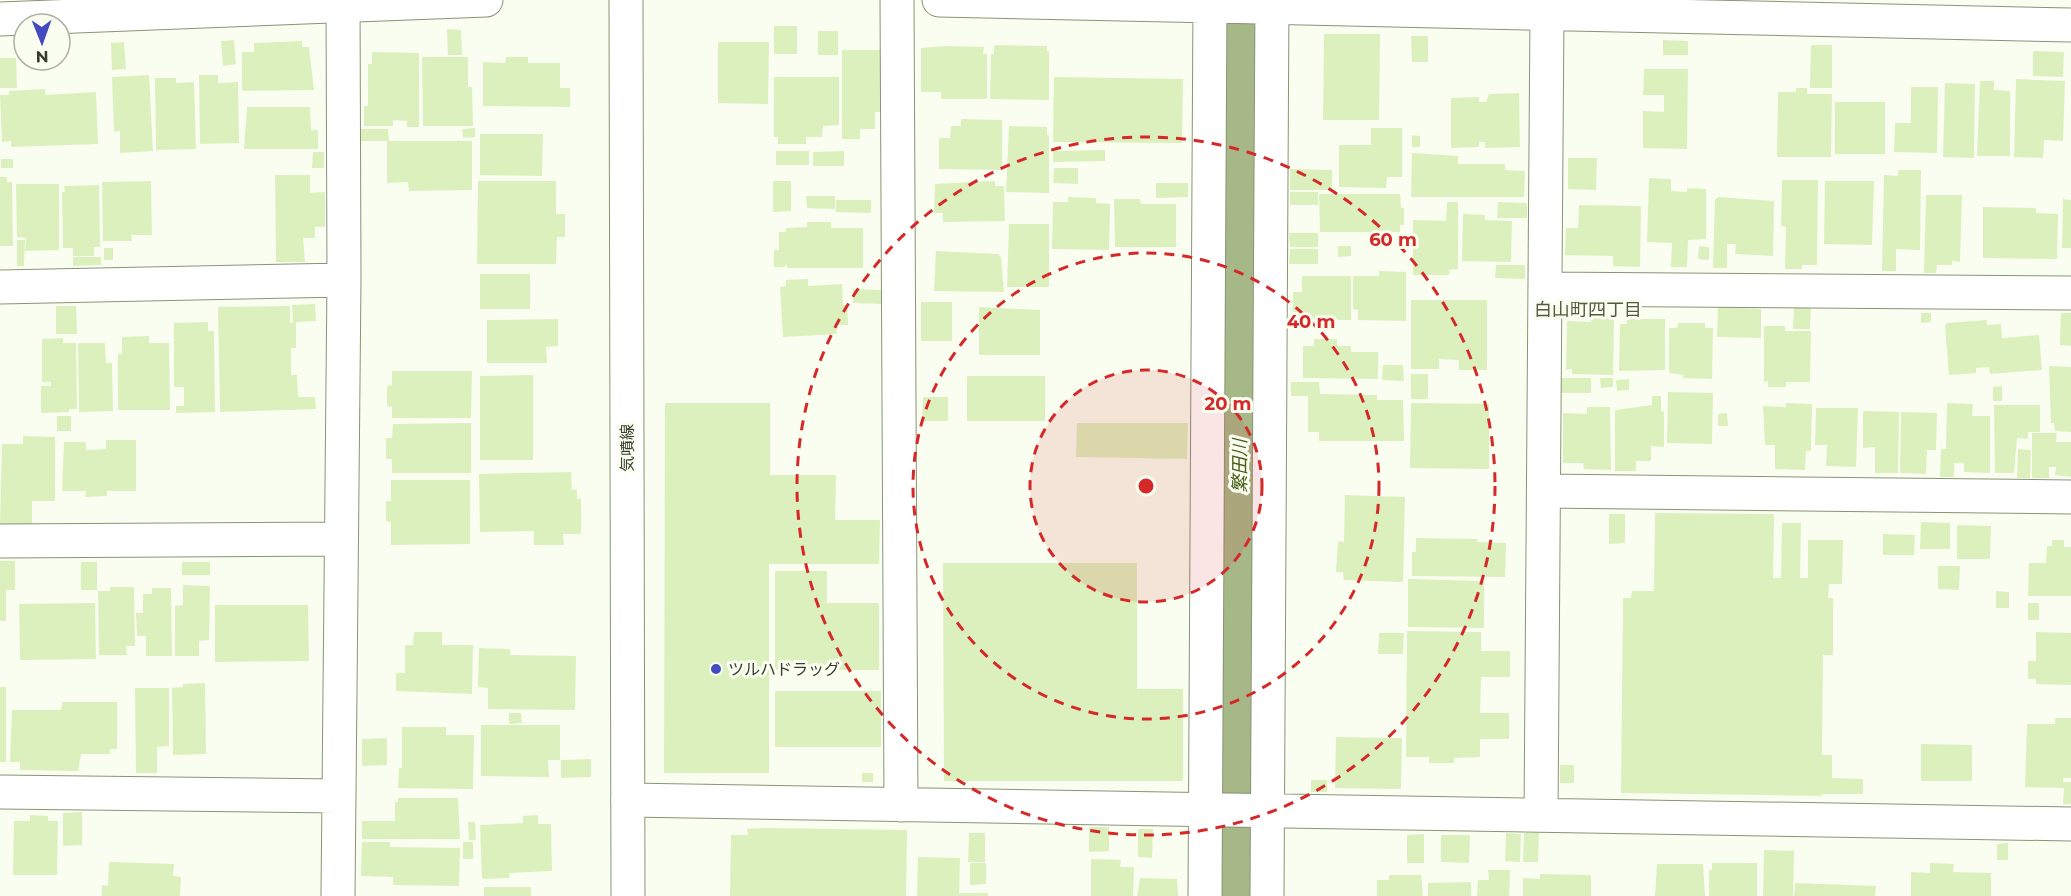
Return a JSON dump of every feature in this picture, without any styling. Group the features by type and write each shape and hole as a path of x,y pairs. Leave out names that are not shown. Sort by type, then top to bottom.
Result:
{"street":[{"path":"0,19 343,3 486,0"},
{"name":"気噴線","path":"626,0 628,896"},
{"path":"897,0 901,805"},
{"path":"939,0 1272,4 1548,13 1771,9 2071,25"},
{"path":"338,896 344,280 343,3"},
{"path":"1205,896 1208,810 1210,3"},
{"path":"1267,896 1272,4"},
{"path":"1541,815 1548,13"},
{"path":"0,286 344,280"},
{"path":"1545,289 2071,293"},
{"path":"1544,491 2071,497"},
{"path":"0,541 340,539"},
{"path":"0,792 338,796"},
{"path":"628,800 2071,824"}],"building":[{"path":"774,26 797,26 797,54 774,54"},
{"path":"447,29 461,30 462,55 448,55"},
{"path":"818,31 838,31 838,55 818,55"},
{"path":"1324,34 1380,34 1379,120 1323,120"},
{"path":"1411,36 1428,36 1428,62 1412,62"},
{"path":"234,40 236,64 223,66 221,41"},
{"path":"1663,40 1688,41 1688,55 1663,55"},
{"path":"302,41 302,47 309,47 314,90 242,91 242,52 254,52 254,43"},
{"path":"124,42 126,69 112,70 111,43"},
{"path":"718,42 769,42 768,104 718,103"},
{"path":"994,45 1047,46 1047,51 1049,51 1049,100 990,99 991,54 994,54"},
{"path":"1811,45 1832,45 1832,88 1810,88"},
{"path":"984,47 983,54 987,54 987,99 941,99 941,92 921,92 921,48"},
{"path":"842,50 883,50 883,112 875,112 875,129 860,129 860,139 842,139"},
{"path":"2033,51 2064,52 2063,77 2033,76"},
{"path":"372,52 419,53 419,127 407,127 407,121 393,120 393,126 364,126 364,106 368,106 368,64 372,64"},
{"path":"422,57 468,57 468,87 472,87 473,126 423,126"},
{"path":"506,57 528,57 528,63 560,63 560,88 570,88 570,107 483,106 483,62 505,63"},
{"path":"0,58 12,58 12,72 16,72 17,88 0,88"},
{"path":"1644,69 1688,69 1687,149 1643,148 1643,111 1664,112 1664,95 1643,95"},
{"path":"149,75 153,151 120,153 120,131 114,132 112,77"},
{"path":"199,75 218,75 218,83 238,82 239,143 200,144"},
{"path":"774,77 839,77 839,125 823,126 822,137 806,137 806,144 778,144 778,137 774,137"},
{"path":"1054,77 1183,79 1182,143 1053,142"},
{"path":"155,78 176,78 176,83 194,82 196,149 156,150"},
{"path":"2016,79 2065,81 2063,141 2044,140 2043,158 2014,157"},
{"path":"1980,81 1994,81 1994,90 2010,91 2010,156 1977,156"},
{"path":"1945,83 1975,84 1974,158 1943,157"},
{"path":"1911,87 1938,87 1937,153 1894,152 1895,123 1911,123"},
{"path":"1796,88 1807,88 1807,94 1832,94 1831,157 1777,157 1778,92 1796,92"},
{"path":"45,89 45,95 96,92 98,144 11,147 11,141 2,142 0,95 9,95 9,91"},
{"path":"1519,93 1520,147 1485,148 1485,142 1479,142 1479,147 1451,148 1451,98 1479,97 1479,102 1486,102 1489,94"},
{"path":"1835,102 1885,102 1885,154 1835,154"},
{"path":"247,107 310,107 311,130 318,130 318,149 244,149"},
{"path":"961,119 1002,120 1002,170 939,169 939,138 950,138 951,126 961,126"},
{"path":"1009,126 1047,127 1049,193 1006,192"},
{"path":"475,128 475,137 463,138 462,129"},
{"path":"1371,128 1402,128 1402,177 1387,177 1386,188 1339,187 1339,145 1371,145"},
{"path":"360,129 388,129 389,141 361,141"},
{"path":"480,134 543,134 542,176 480,175"},
{"path":"1412,135 1420,136 1420,147 1412,147"},
{"path":"387,141 472,141 472,190 409,191 408,182 387,183"},
{"path":"1105,150 1105,161 1053,162 1053,151"},
{"path":"776,151 809,151 809,165 776,165"},
{"path":"844,151 844,166 813,166 813,152"},
{"path":"313,152 324,152 324,168 312,168"},
{"path":"1412,153 1458,156 1458,164 1505,164 1505,170 1525,171 1524,197 1411,197"},
{"path":"1568,158 1597,158 1596,190 1568,189"},
{"path":"1,159 13,159 13,168 1,168"},
{"path":"1054,168 1078,168 1078,184 1053,183"},
{"path":"1290,169 1332,170 1332,190 1290,190"},
{"path":"1898,170 1921,170 1920,250 1896,249 1896,271 1882,271 1884,175 1898,176"},
{"path":"275,175 310,175 310,193 325,192 325,227 315,227 315,238 303,238 305,262 276,262"},
{"path":"0,177 7,177 7,182 12,182 13,246 0,246"},
{"path":"1649,178 1671,179 1671,191 1687,192 1687,188 1706,189 1706,239 1688,240 1687,267 1671,267 1672,243 1647,242"},
{"path":"1782,180 1818,180 1817,265 1802,265 1802,269 1785,269 1786,227 1781,226"},
{"path":"151,181 152,235 131,235 132,241 103,241 102,182"},
{"path":"478,181 556,181 556,214 565,214 565,237 557,237 556,264 477,264"},
{"path":"773,181 791,181 791,211 773,212"},
{"path":"995,181 995,186 1004,186 1005,221 943,222 943,213 934,213 935,184"},
{"path":"1825,181 1874,181 1872,245 1824,244"},
{"path":"1156,183 1188,183 1188,197 1156,198"},
{"path":"16,184 59,184 59,250 25,251 26,238 17,237"},
{"path":"99,185 100,247 94,247 94,256 73,256 73,248 63,248 62,192 65,192 64,186"},
{"path":"1290,192 1318,192 1318,205 1290,205"},
{"path":"1319,194 1400,194 1401,208 1404,208 1404,225 1400,225 1400,232 1320,232"},
{"path":"1926,195 1962,195 1960,262 1952,261 1952,265 1937,265 1936,273 1924,273"},
{"path":"806,196 835,196 835,209 807,208"},
{"path":"1068,197 1096,198 1096,203 1110,204 1109,250 1052,249 1053,202 1068,202"},
{"path":"1718,197 1774,201 1773,256 1735,254 1736,244 1727,244 1727,268 1713,268 1715,200"},
{"path":"1114,199 1140,199 1141,204 1176,204 1176,247 1115,247"},
{"path":"2063,199 2071,200 2071,248 2062,248"},
{"path":"836,200 871,200 871,213 836,212"},
{"path":"1447,202 1458,202 1458,269 1449,270 1449,275 1413,275 1413,220 1446,221"},
{"path":"1498,202 1527,203 1527,218 1497,218"},
{"path":"1579,205 1641,206 1640,267 1613,266 1613,256 1565,255 1566,228 1578,228"},
{"path":"1983,207 2036,208 2036,213 2058,214 2057,259 1983,258"},
{"path":"1463,214 1485,215 1485,220 1512,221 1511,262 1462,261"},
{"path":"807,222 831,222 831,228 863,228 863,268 787,268 787,264 784,267 774,267 774,250 779,250 779,232 786,232 786,228 807,227"},
{"path":"1009,224 1049,224 1049,287 1007,287"},
{"path":"1289,233 1318,233 1318,247 1290,247"},
{"path":"17,240 25,240 24,266 17,266"},
{"path":"1338,246 1351,246 1351,256 1338,257"},
{"path":"1699,246 1709,247 1709,260 1698,259"},
{"path":"104,248 113,248 113,260 104,260"},
{"path":"1290,249 1318,249 1318,264 1289,264"},
{"path":"936,251 998,254 1001,257 1004,292 934,291"},
{"path":"73,257 101,257 101,265 73,266"},
{"path":"1496,265 1525,265 1525,279 1495,278"},
{"path":"1379,271 1406,272 1406,321 1358,320 1358,310 1353,309 1353,276 1379,276"},
{"path":"480,274 530,274 530,309 480,309"},
{"path":"1302,276 1351,276 1351,320 1293,319 1293,292 1302,292"},
{"path":"808,279 808,286 842,284 843,305 847,305 848,325 836,325 837,334 783,337 780,287 786,286 786,280"},
{"path":"853,289 882,290 881,304 853,303"},
{"path":"1411,300 1487,300 1487,370 1459,370 1459,360 1439,359 1439,369 1411,369"},
{"path":"921,302 952,302 952,341 921,341"},
{"path":"315,304 316,321 296,322 296,348 291,348 291,375 297,375 298,397 315,397 316,409 220,412 218,307 290,306 290,323 293,323 292,305"},
{"path":"56,306 76,306 77,334 56,334"},
{"path":"979,307 1040,310 1040,355 979,355"},
{"path":"1718,307 1761,309 1761,338 1717,337"},
{"path":"1794,308 1811,308 1810,329 1793,329"},
{"path":"1921,313 1931,313 1931,322 1921,323"},
{"path":"2061,313 2071,313 2071,346 2060,345"},
{"path":"1591,318 1614,318 1613,375 1572,374 1572,369 1566,370 1567,321 1591,322"},
{"path":"558,319 558,346 546,347 547,363 487,363 487,320"},
{"path":"1626,319 1665,319 1665,370 1619,371 1620,324 1627,324"},
{"path":"1987,320 1987,325 2001,324 2002,338 2039,335 2042,370 1990,374 1989,367 1976,368 1976,373 1949,375 1945,326 1947,323"},
{"path":"208,322 208,331 214,331 215,412 176,413 176,406 184,406 184,387 174,387 174,323"},
{"path":"1678,323 1705,323 1705,328 1713,328 1712,379 1683,378 1683,375 1669,373 1669,328 1677,328"},
{"path":"1764,326 1785,326 1785,331 1811,331 1810,382 1786,382 1786,387 1768,387 1768,381 1764,382"},
{"path":"149,336 149,343 169,343 170,410 118,410 118,354 122,354 122,337"},
{"path":"63,338 63,343 76,343 77,409 69,409 69,412 41,413 41,386 51,386 51,382 42,382 42,339"},
{"path":"1314,339 1337,339 1337,346 1351,346 1351,352 1378,352 1378,379 1303,378 1303,346 1314,346"},
{"path":"78,343 105,343 106,363 112,363 113,411 79,412"},
{"path":"1383,365 1403,365 1404,381 1382,380"},
{"path":"2049,366 2071,367 2071,432 2055,431 2054,423 2051,423"},
{"path":"392,371 472,371 471,418 392,418 392,407 387,406 387,386 392,385"},
{"path":"1411,374 1428,374 1428,399 1411,399"},
{"path":"533,375 533,460 480,460 480,376"},
{"path":"967,376 1045,376 1045,421 967,421"},
{"path":"1561,378 1591,378 1591,393 1561,393"},
{"path":"1600,378 1613,378 1613,387 1601,388"},
{"path":"1629,379 1629,390 1617,391 1616,380"},
{"path":"1291,382 1319,382 1320,394 1377,395 1377,400 1403,400 1404,441 1319,441 1319,432 1308,432 1308,396 1291,396"},
{"path":"2002,386 2002,401 1993,401 1993,387"},
{"path":"1668,392 1713,393 1712,444 1667,443"},
{"path":"1652,396 1661,396 1661,411 1664,412 1664,447 1651,446 1651,461 1636,461 1636,471 1615,471 1615,410 1652,405"},
{"path":"923,397 948,397 948,421 922,421"},
{"name":"ツルハドラッグ","path":"665,403 770,403 770,475 836,475 835,520 880,520 879,564 769,564 769,773 664,773"},
{"path":"1411,403 1489,404 1489,469 1410,468"},
{"path":"1786,403 1812,404 1811,451 1806,451 1805,470 1775,469 1775,445 1765,445 1763,406 1786,407"},
{"path":"1947,403 1973,404 1972,416 1990,416 1990,473 1964,472 1964,463 1954,463 1954,477 1940,477 1941,449 1946,449"},
{"path":"1994,405 2040,405 2040,432 2028,432 2028,439 2017,438 2014,473 1995,473"},
{"path":"1587,407 1610,407 1611,470 1584,469 1583,463 1563,463 1563,413 1587,414"},
{"path":"1816,408 1858,408 1856,467 1826,466 1827,445 1815,445"},
{"path":"1863,411 1899,412 1898,473 1875,473 1875,447 1863,448"},
{"path":"1901,412 1937,413 1936,450 1927,450 1926,474 1900,473"},
{"path":"1727,413 1728,426 1718,426 1718,414"},
{"path":"57,416 71,416 71,431 57,431"},
{"path":"471,423 471,473 392,473 392,459 386,459 386,438 392,438 393,424"},
{"path":"1077,423 1188,423 1187,459 1076,457"},
{"path":"2032,433 2057,433 2056,442 2071,442 2071,477 2055,475 2056,467 2049,467 2049,478 2032,478"},
{"path":"23,436 55,437 55,501 32,501 32,524 0,524 2,444 23,444"},
{"path":"106,440 136,440 136,491 107,491 107,496 85,497 86,491 62,491 64,442 86,442 86,450 106,449"},
{"path":"2018,449 2031,450 2030,478 2017,478"},
{"path":"571,472 572,490 577,489 577,499 581,499 581,534 563,534 564,545 534,545 534,531 480,532 479,474"},
{"path":"391,480 470,480 470,544 391,545 391,522 386,521 386,501 391,501"},
{"path":"1345,495 1405,497 1403,582 1344,580 1343,572 1336,572 1338,541 1344,542"},
{"path":"1655,513 1774,514 1773,578 1781,578 1782,523 1801,523 1800,578 1808,578 1808,540 1843,540 1842,584 1829,584 1828,598 1833,598 1833,655 1823,655 1822,755 1832,755 1832,778 1863,779 1863,794 1822,794 1822,796 1621,793 1623,598 1631,598 1632,591 1654,591"},
{"path":"1609,514 1625,514 1625,543 1609,544"},
{"path":"1921,522 1950,523 1950,549 1920,549"},
{"path":"1957,525 1991,526 1990,559 1957,559"},
{"path":"1883,534 1915,535 1914,555 1883,555"},
{"path":"1416,538 1478,539 1477,542 1506,543 1505,577 1412,576 1412,552 1416,552"},
{"path":"2052,540 2064,540 2064,547 2071,547 2071,596 2028,596 2029,563 2046,563 2047,546 2052,546"},
{"path":"0,561 15,561 15,590 6,590 6,621 0,621"},
{"path":"81,562 97,562 97,590 81,590"},
{"path":"182,562 210,562 210,575 182,575"},
{"path":"943,563 1137,563 1137,689 1183,689 1183,781 944,781"},
{"path":"1938,566 1960,566 1959,590 1938,589"},
{"path":"775,571 827,571 827,603 879,603 879,670 775,670"},
{"path":"1408,579 1484,581 1484,628 1408,627"},
{"path":"183,585 210,586 209,640 199,641 199,656 175,656 175,606 183,605"},
{"path":"110,587 134,587 135,646 126,646 127,655 99,655 98,591 110,591"},
{"path":"152,588 171,588 172,656 146,656 146,636 137,636 136,613 143,613 143,594 152,594"},
{"path":"1996,591 2009,592 2009,608 1996,608"},
{"path":"95,603 96,659 20,660 19,604"},
{"path":"2028,603 2039,603 2039,620 2028,620"},
{"path":"215,605 308,605 309,661 215,662"},
{"path":"1407,631 1481,632 1481,651 1510,651 1510,677 1481,677 1480,713 1509,713 1509,739 1480,739 1480,757 1454,758 1454,763 1429,763 1429,757 1406,757"},
{"path":"414,632 442,632 442,645 473,645 472,694 396,691 396,673 405,673 405,645 413,645"},
{"path":"2036,632 2071,633 2071,685 2036,684 2036,679 2028,679 2028,661 2036,661"},
{"path":"1379,633 1404,633 1403,654 1378,654"},
{"path":"479,648 510,649 510,655 576,656 575,710 488,709 488,688 478,687"},
{"path":"205,683 206,754 173,755 172,688 183,687 183,684"},
{"path":"0,687 6,687 6,762 0,762"},
{"path":"135,688 169,688 169,746 157,747 157,773 136,773"},
{"path":"775,691 881,691 881,747 775,747"},
{"path":"62,702 117,702 117,749 110,749 110,754 81,754 78,771 20,770 20,762 10,762 12,710 61,710"},
{"path":"509,713 521,713 522,723 509,724"},
{"path":"2055,718 2071,718 2071,778 2063,778 2063,782 2071,782 2071,804 2063,804 2064,788 2025,787 2027,724 2055,724"},
{"path":"481,725 560,725 560,760 548,760 549,777 481,776"},
{"path":"402,727 446,727 446,735 474,735 473,789 398,788 399,768 402,768"},
{"path":"1336,737 1402,738 1401,789 1335,788"},
{"path":"387,738 387,765 362,766 362,739"},
{"path":"1921,744 1972,745 1972,781 1921,781"},
{"path":"591,759 591,777 561,778 561,760"},
{"path":"1560,765 1574,765 1574,783 1560,783"},
{"path":"862,773 873,773 873,782 862,782"},
{"path":"1311,780 1327,780 1327,792 1311,792"},
{"path":"398,798 458,798 460,839 362,839 362,821 395,821 395,802 398,802"},
{"path":"82,812 82,845 63,846 63,813"},
{"path":"30,815 48,816 48,821 58,821 57,875 13,875 14,821 30,821"},
{"path":"538,815 538,824 551,824 552,871 509,873 510,878 482,879 480,825 523,823 523,816"},
{"path":"468,822 475,822 476,840 469,840"},
{"path":"1089,827 1109,827 1109,851 1089,852"},
{"path":"747,829 907,830 906,896 730,896 731,835 748,835"},
{"path":"1138,829 1153,829 1152,858 1138,857"},
{"path":"969,833 985,833 985,862 968,862"},
{"path":"1506,833 1521,834 1520,862 1505,861"},
{"path":"1524,833 1539,833 1538,862 1523,862"},
{"path":"1424,834 1424,863 1407,863 1407,835"},
{"path":"1441,835 1470,835 1469,863 1441,862"},
{"path":"362,842 390,842 390,847 460,848 459,886 393,885 393,877 361,876"},
{"path":"463,842 473,842 473,859 463,859"},
{"path":"2008,843 2008,860 1997,860 1997,844"},
{"path":"1764,850 1794,851 1793,896 1763,896"},
{"path":"918,857 960,858 959,893 988,893 988,896 917,896"},
{"path":"1091,859 1121,860 1120,867 1134,867 1133,896 1091,896"},
{"path":"109,862 174,864 173,876 181,877 180,896 102,896 102,885 108,886"},
{"path":"970,863 986,863 986,884 970,885"},
{"path":"1712,863 1757,863 1757,896 1709,896 1709,870 1712,870"},
{"path":"1930,863 1954,864 1953,872 1991,873 1991,896 1911,896 1911,872 1930,873"},
{"path":"1657,864 1703,864 1705,896 1655,896"},
{"path":"1488,870 1510,870 1509,896 1477,896 1478,880 1489,880"},
{"path":"1540,874 1591,875 1591,896 1523,896 1523,878 1540,879"},
{"path":"1389,875 1421,875 1423,896 1377,896 1377,880 1389,880"},
{"path":"1140,878 1177,879 1178,896 1137,896"},
{"path":"1471,882 1471,896 1428,896 1428,883"},
{"path":"1795,883 1876,886 1875,896 1794,896"},
{"path":"484,887 531,887 531,896 484,896"}],"waterway":[{"name":"繁田川","path":"1236,896 1243,0"}],"place":[{"name":"ツルハドラッグ","path":"716,669"}],"district":[{"name":"白山町四丁目","path":"1588,310"}]}
